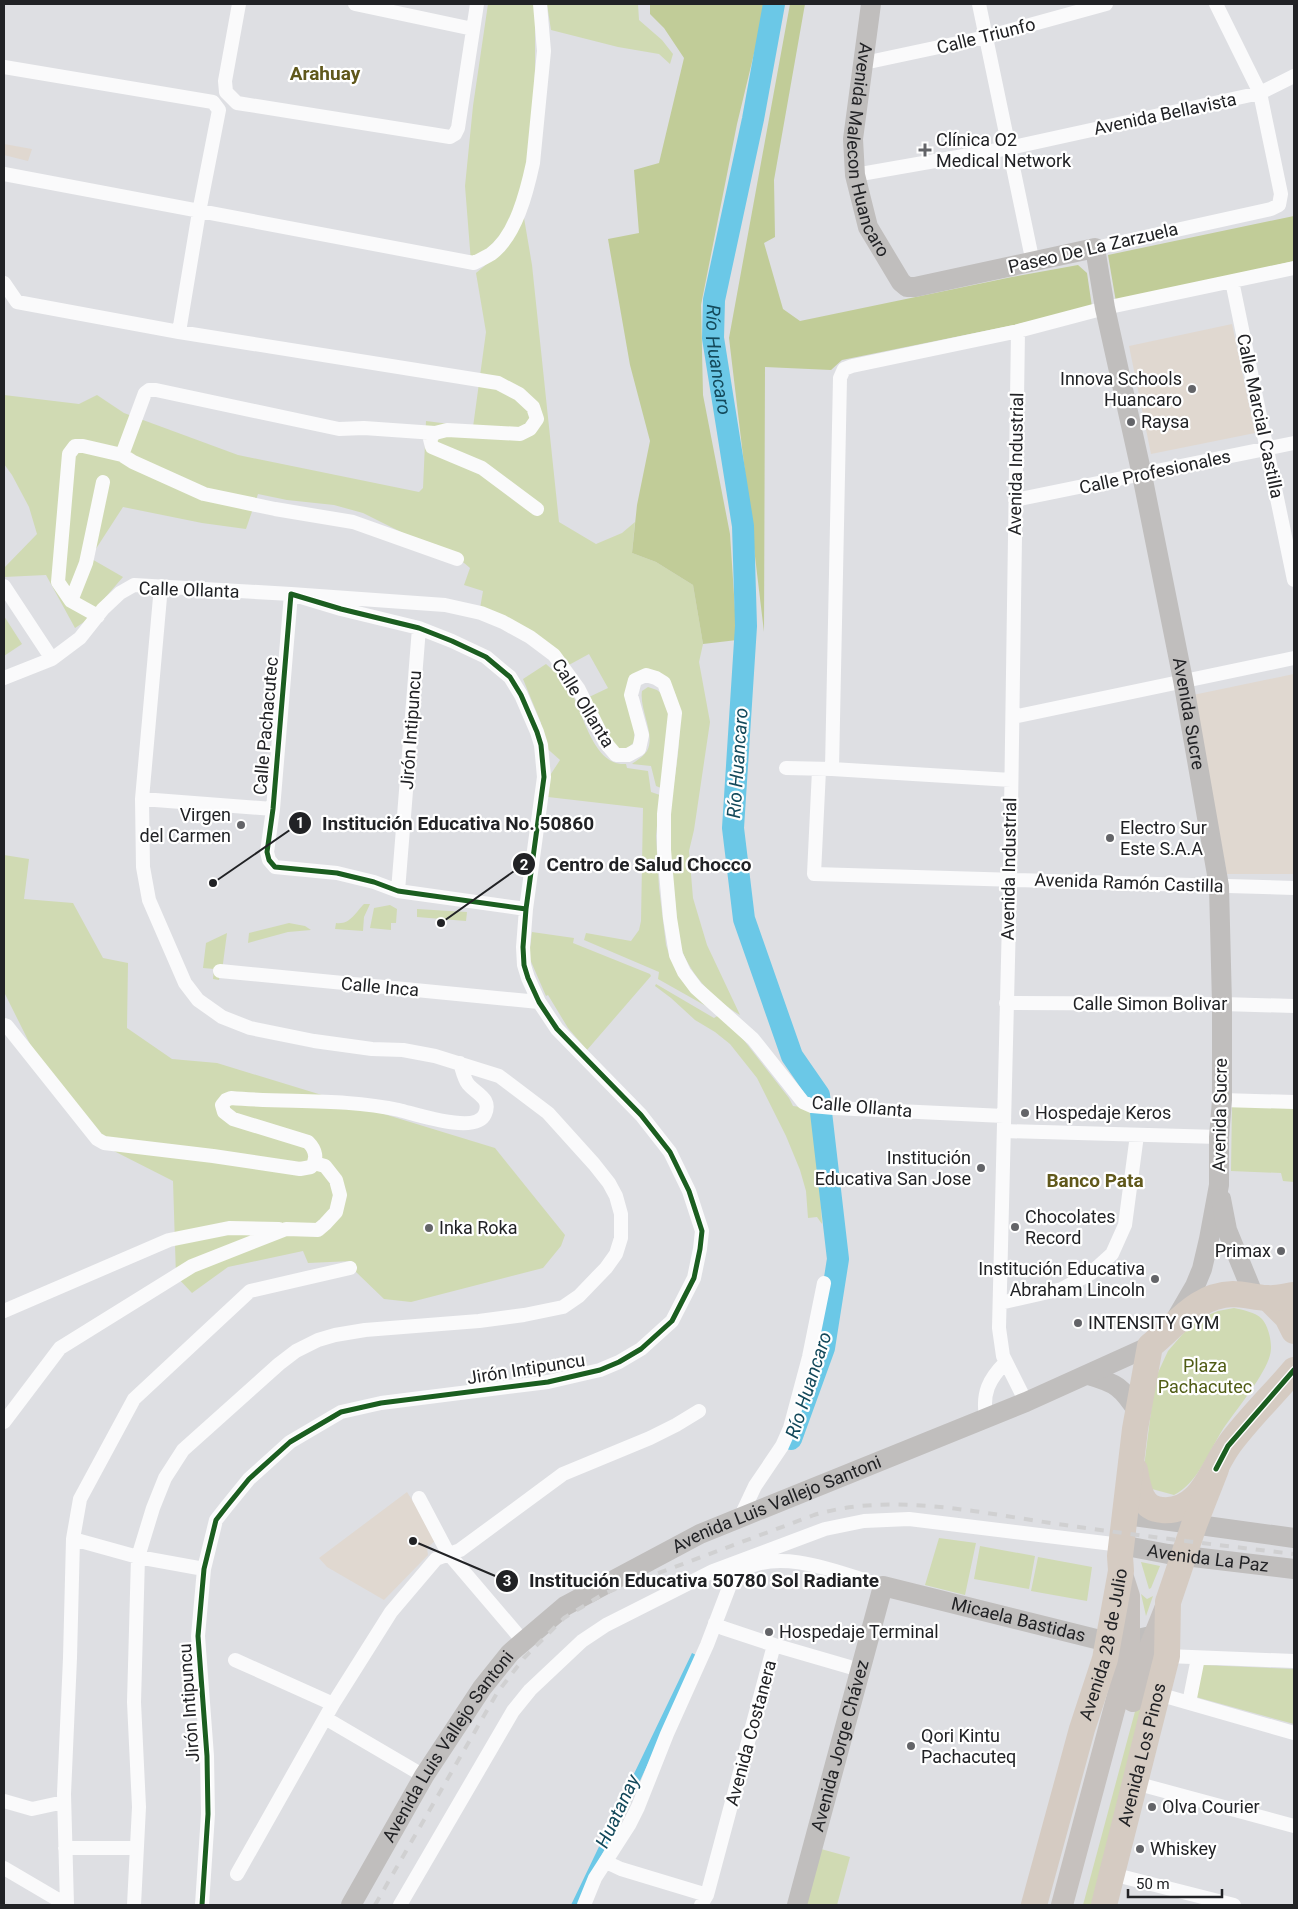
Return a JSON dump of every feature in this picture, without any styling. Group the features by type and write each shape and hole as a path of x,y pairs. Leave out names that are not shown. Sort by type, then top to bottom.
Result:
{"highway":[{"path":"1294,1295 1261,1298 1226,1294 1197,1304 1158,1340 1136,1421 1134,1468 1142,1498 1154,1509 1168,1510 1189,1503 1203,1489 1228,1446 1294,1370"},
{"path":"1261,1298 1287,1317 1294,1331"},
{"name":"Avenida 28 de Julio","path":"1034,1905 1079,1738 1105,1659 1119,1641 1121,1545 1136,1421"},
{"name":"Avenida Los Pinos","path":"1104,1905 1158,1694 1161,1646 1168,1602 1194,1525 1216,1469"}],"main road":[{"name":"Avenida 28 de Julio","path":"1062,1905 1125,1669 1119,1641"},
{"path":"1078,1905 1142,1667 1161,1646"}],"street":[{"path":"239,4 225,81 226,92 236,103 450,137 455,134 458,128 477,4"},
{"path":"355,4 473,29"},
{"path":"4,174 474,263 500,245 519,212 527,190 533,163 544,51 540,4"},
{"name":"Avenida Malecon Huancaro","path":"871,4 853,139 855,175 868,227 901,282 907,287"},
{"path":"979,4 1033,262"},
{"name":"Calle Triunfo","path":"864,63 986,37 1106,4"},
{"path":"1216,4 1260,93"},
{"path":"4,67 213,102 220,110 199,212 178,332"},
{"name":"Avenida Bellavista","path":"855,175 1009,148 1260,93 1294,76"},
{"name":"Paseo De La Zarzuela","path":"907,287 915,287 1033,262 1271,209 1278,205 1281,194 1260,93"},
{"name":"Avenida Sucre","path":"1095,248 1105,308 1142,475 1183,680 1220,886 1222,1100 1219,1137 1219,1185 1227,1230 1261,1298"},
{"path":"825,769 840,378 844,369 1018,331 1105,308 1294,268"},
{"name":"Calle Marcial Castilla","path":"1232,281 1294,580"},
{"path":"4,283 17,302 178,332 486,380 519,394 533,407 537,419 530,430 520,434 447,430 435,432 364,428 339,429 149,390 146,393 122,455"},
{"name":"Avenida Industrial","path":"1018,331 1013,717 1000,1343 1005,1363 1026,1402"},
{"path":"435,432 430,439 432,447 482,468 537,509"},
{"name":"Calle Profesionales","path":"1015,500 1294,443"},
{"path":"98,616 72,601 58,582 70,454 75,446 83,446 122,455 133,462 204,494 275,509 353,522 457,559"},
{"path":"72,601 86,563 104,482"},
{"name":"Calle Ollanta","path":"4,678 52,659 80,638 103,609 120,593 134,585 445,605 481,613 503,622 530,637 554,654 578,688 605,742 616,755 628,755 640,749 642,736 631,695 635,680 646,675 656,678 664,683 675,713 664,814 664,850 670,918 676,955 684,972 696,988 753,1039 803,1102 812,1106 1004,1116"},
{"path":"4,586 52,659"},
{"path":"134,1905 139,1798 134,1702 138,1557 153,1508 165,1478 183,1450 279,1364 296,1351 318,1340 335,1334 400,1326 479,1321 524,1315 562,1306 579,1296 606,1268 616,1254 621,1238 620,1214 616,1196 594,1164 548,1113 499,1076 460,1063 404,1050 372,1049 250,1028 222,1017 198,1000 185,983 149,900 144,868 142,799 161,586"},
{"name":"Jirón Intipuncu","path":"202,1905 208,1814 208,1756 198,1636 204,1569 216,1520 249,1479 290,1442 341,1412 381,1403 548,1382 600,1370 620,1362 641,1349 672,1321 694,1278 702,1231 689,1191 670,1152 641,1115 556,1029 539,1002 528,978 523,954 526,909 544,777 541,745 530,713 510,676 486,657 419,628 341,609 291,594"},
{"name":"Calle Pachacutec","path":"291,594 273,809 267,852 269,860 276,867 337,873 374,882 398,891"},
{"name":"Jirón Intipuncu","path":"398,891 419,628"},
{"path":"1013,717 1294,658"},
{"path":"786,768 1011,780"},
{"name":"Avenida Ramón Castilla","path":"825,769 814,874 1294,888"},
{"path":"142,799 273,809"},
{"path":"398,891 526,909"},
{"name":"Calle Inca","path":"220,971 539,1002"},
{"name":"Calle Simon Bolivar","path":"1006,1003 1294,1006"},
{"path":"4,1025 7,1026 97,1140 104,1143 300,1169 311,1167 314,1163 315,1152 308,1142 233,1119 224,1112 222,1105 226,1100 231,1098 273,1101 312,1100 377,1105 457,1123 474,1124 481,1121 487,1106 484,1098 467,1082 460,1063"},
{"path":"1222,1100 1294,1102"},
{"path":"1004,1131 1219,1137"},
{"path":"1000,1303 1062,1289 1091,1273 1112,1254 1125,1225 1137,1135"},
{"path":"4,1312 170,1240 228,1228 318,1230 336,1212 340,1195 336,1180 325,1166 314,1163"},
{"name":"Avenida Sucre","path":"1158,1340 1190,1295 1202,1269 1219,1185"},
{"path":"4,1422 60,1348 192,1266 286,1229"},
{"path":"67,1905 64,1802 73,1539 80,1499 134,1398 250,1291 350,1268"},
{"path":"739,1520 755,1486 782,1446 790,1428 810,1357 824,1283"},
{"name":"Avenida Luis Vallejo Santoni","path":"351,1905 424,1776 482,1688 523,1641 565,1606 700,1534 739,1520 1026,1402 1088,1375 1158,1340"},
{"path":"986,1417 985,1407 988,1387 992,1376 1005,1363"},
{"path":"1088,1375 1116,1384 1130,1399 1136,1421"},
{"path":"237,1874 333,1704 390,1612 436,1559 460,1550 563,1474 650,1438 699,1411"},
{"path":"419,1498 448,1554 523,1641"},
{"name":"Avenida La Paz","path":"1126,1515 1294,1538"},
{"path":"400,1905 513,1711 530,1690 582,1641 606,1625 713,1571 825,1529 864,1521 910,1519 1121,1545"},
{"path":"73,1539 138,1557 204,1569"},
{"name":"Avenida La Paz","path":"1121,1545 1294,1569"},
{"path":"584,1905 595,1878 638,1808 733,1577 740,1567 755,1555"},
{"path":"733,1577 745,1569 778,1560 805,1563 883,1586"},
{"name":"Micaela Bastidas","path":"883,1586 1119,1641 1161,1646"},
{"name":"Avenida Jorge Chávez","path":"797,1905 883,1586"},
{"path":"715,1623 722,1628 774,1645"},
{"name":"Avenida Costanera","path":"704,1900 774,1645 860,1670"},
{"path":"1161,1646 1198,1658 1294,1661"},
{"path":"1189,1703 1198,1658"},
{"path":"235,1660 333,1704"},
{"path":"1158,1694 1294,1733"},
{"path":"325,1718 424,1776"},
{"path":"1135,1783 1294,1826"},
{"path":"4,1801 32,1809 64,1802"},
{"path":"65,1848 136,1848"},
{"path":"606,1862 704,1900"},
{"path":"4,1868 67,1905"},
{"path":"1112,1874 1234,1905"}],"shaded area":[{"path":"4,144 32,149 28,161 4,155"},
{"name":"Innova Schools Huancaro","path":"1232,324 1255,433 1151,454 1129,346"},
{"name":"Electro Sur Este S.A.A","path":"1294,674 1294,874 1227,874 1193,695"},
{"path":"407,1492 437,1539 427,1548 428,1555 384,1600 327,1567 319,1558"}],"green space":[{"path":"488,4 535,4 535,69 530,162 515,210 504,231 478,259 471,262 465,186 473,106"},
{"path":"547,4 638,4 639,20 662,40 673,54 670,64 659,54 618,47 551,30"},
{"path":"650,4 766,4 737,124 701,305 703,395 730,534 737,640 703,644 693,585 656,562 632,553 637,505 650,441 630,365 608,239 639,233 634,170 659,163 684,58 664,28 650,14"},
{"path":"790,4 805,4 774,180 775,237 764,243 783,309 800,321 1078,265 1087,273 1092,307 842,360 831,370 765,367 764,632 729,338"},
{"path":"523,212 532,265 559,522 596,544 622,533 635,522 632,553 656,562 693,585 703,644 699,662 710,722 694,830 689,851 693,898 707,945 740,1015 710,992 701,982 687,962 678,938 669,827 678,758 680,721 674,691 637,674 634,742 628,748 618,748 611,743 587,698 608,688 589,654 567,666 479,614 483,591 464,585 470,568 457,557 437,545 407,535 363,513 334,505 287,500 258,494 246,529 202,523 123,507 90,558 123,577 84,622 75,628 46,575 4,577 4,568 37,534 29,507 4,464 4,395 79,404 97,395 124,413 238,455 419,492 423,488 426,421 473,427 486,332 476,273 500,253"},
{"path":"1294,216 1294,261 1116,302 1108,255"},
{"path":"4,616 22,644 4,656"},
{"path":"546,664 564,680 595,745 614,762 626,764 627,768 648,771 651,792 660,795 656,836 659,888 666,945 669,954 713,1010 658,979 659,972 584,940 586,933 631,941 639,930 641,921 643,808 548,797 547,780 560,760 542,744 541,723 523,679"},
{"path":"648,687 657,690 663,695 669,710 661,788 656,786 651,766 632,764 642,757 649,745 649,730 642,698 642,691"},
{"path":"4,855 29,859 24,899 73,903 103,958 128,963 127,1028 172,1059 217,1063 495,1148 565,1235 561,1246 543,1268 411,1302 384,1299 356,1272 352,1261 308,1263 303,1251 228,1267 192,1293 176,1276 173,1181 108,1148 35,1054 4,992"},
{"path":"364,904 370,904 364,917 363,931 335,929 336,923 349,920"},
{"path":"390,905 397,909 396,923 391,923 391,930 370,928 374,908"},
{"path":"417,909 467,912 466,921 417,917"},
{"path":"289,923 305,926 311,930 288,932 248,943 249,933"},
{"path":"532,932 574,938 573,943 651,976 587,1050 568,1028 548,995 546,996 529,957"},
{"path":"227,933 222,971 220,971 219,980 213,979 214,969 203,968 206,943"},
{"path":"656,984 714,1018 719,1015 739,1034 789,1098 793,1106 815,1109 822,1224 817,1217 808,1218 806,1191 800,1170 786,1136 757,1078 730,1044 695,1020 655,986"},
{"path":"1232,1105 1294,1107 1294,1182 1283,1181 1281,1173 1231,1171"},
{"name":"Plaza Pachacutec","path":"1234,1308 1256,1315 1264,1322 1271,1341 1270,1355 1267,1363 1190,1483 1174,1495 1152,1489 1144,1467 1155,1379 1168,1351 1194,1321 1218,1311"},
{"path":"939,1538 976,1543 965,1595 925,1585"},
{"path":"980,1546 1035,1556 1029,1589 974,1579"},
{"path":"1038,1557 1092,1567 1087,1601 1031,1591"},
{"path":"1141,1562 1160,1566 1149,1589"},
{"path":"1141,1594 1147,1599 1153,1596 1146,1616"},
{"path":"1202,1665 1294,1669 1294,1724 1196,1697"},
{"path":"1144,1678 1156,1682 1096,1905 1083,1905"},
{"path":"821,1849 850,1857 837,1905 806,1905"}],"water":[{"name":"Huatanay","path":"692,1653 698,1656 631,1800 593,1871 578,1905 571,1905"}],"waterway":[{"name":"Río Huancaro","path":"774,4 753,119 714,300 713,338 743,526 746,626 733,828 744,919 792,1056 819,1095 838,1259 824,1348 791,1439"}],"railway":[{"path":"375,1905 497,1693 524,1658 564,1618 605,1593 814,1515 845,1508 876,1505 939,1507 1122,1533 1294,1554"}],"cycle path":[{"path":"202,1905 208,1814 207,1756 198,1636 204,1569 216,1520 249,1479 290,1442 341,1412 381,1403 548,1382 600,1370 619,1362 641,1349 672,1321 694,1278 702,1231 689,1191 670,1152 641,1115 557,1029 539,1002 528,978 524,965 523,947 526,909 544,777 541,745 537,732 521,695 510,677 486,657 419,628 341,609 291,594 273,809 267,852 269,860 275,867 337,873 374,882 398,891 526,909"},
{"path":"1216,1469 1228,1446 1294,1370"}],"place":[{"name":"Clínica O2 Medical Network","path":"925,150"},
{"name":"Innova Schools Huancaro","path":"1192,389"},
{"name":"Raysa","path":"1131,422"},
{"name":"Virgen del Carmen","path":"241,825"},
{"name":"Electro Sur Este S.A.A","path":"1110,838"},
{"name":"Institución Educativa No. 50860","path":"213,883"},
{"name":"Centro de Salud Chocco","path":"441,923"},
{"name":"Hospedaje Keros","path":"1025,1113"},
{"name":"Institución Educativa San Jose","path":"981,1168"},
{"name":"Chocolates Record","path":"1015,1227"},
{"name":"Inka Roka","path":"429,1228"},
{"name":"Primax","path":"1281,1251"},
{"name":"Institución Educativa Abraham Lincoln","path":"1155,1279"},
{"name":"INTENSITY GYM","path":"1078,1323"},
{"name":"Institución Educativa 50780 Sol Radiante","path":"413,1541"},
{"name":"Hospedaje Terminal","path":"769,1632"},
{"name":"Qori Kintu Pachacuteq","path":"911,1746"},
{"name":"Olva Courier","path":"1152,1807"},
{"name":"Whiskey","path":"1140,1849"}],"district":[{"name":"Arahuay","path":"325,73"},
{"name":"Banco Pata","path":"1095,1180"}]}
